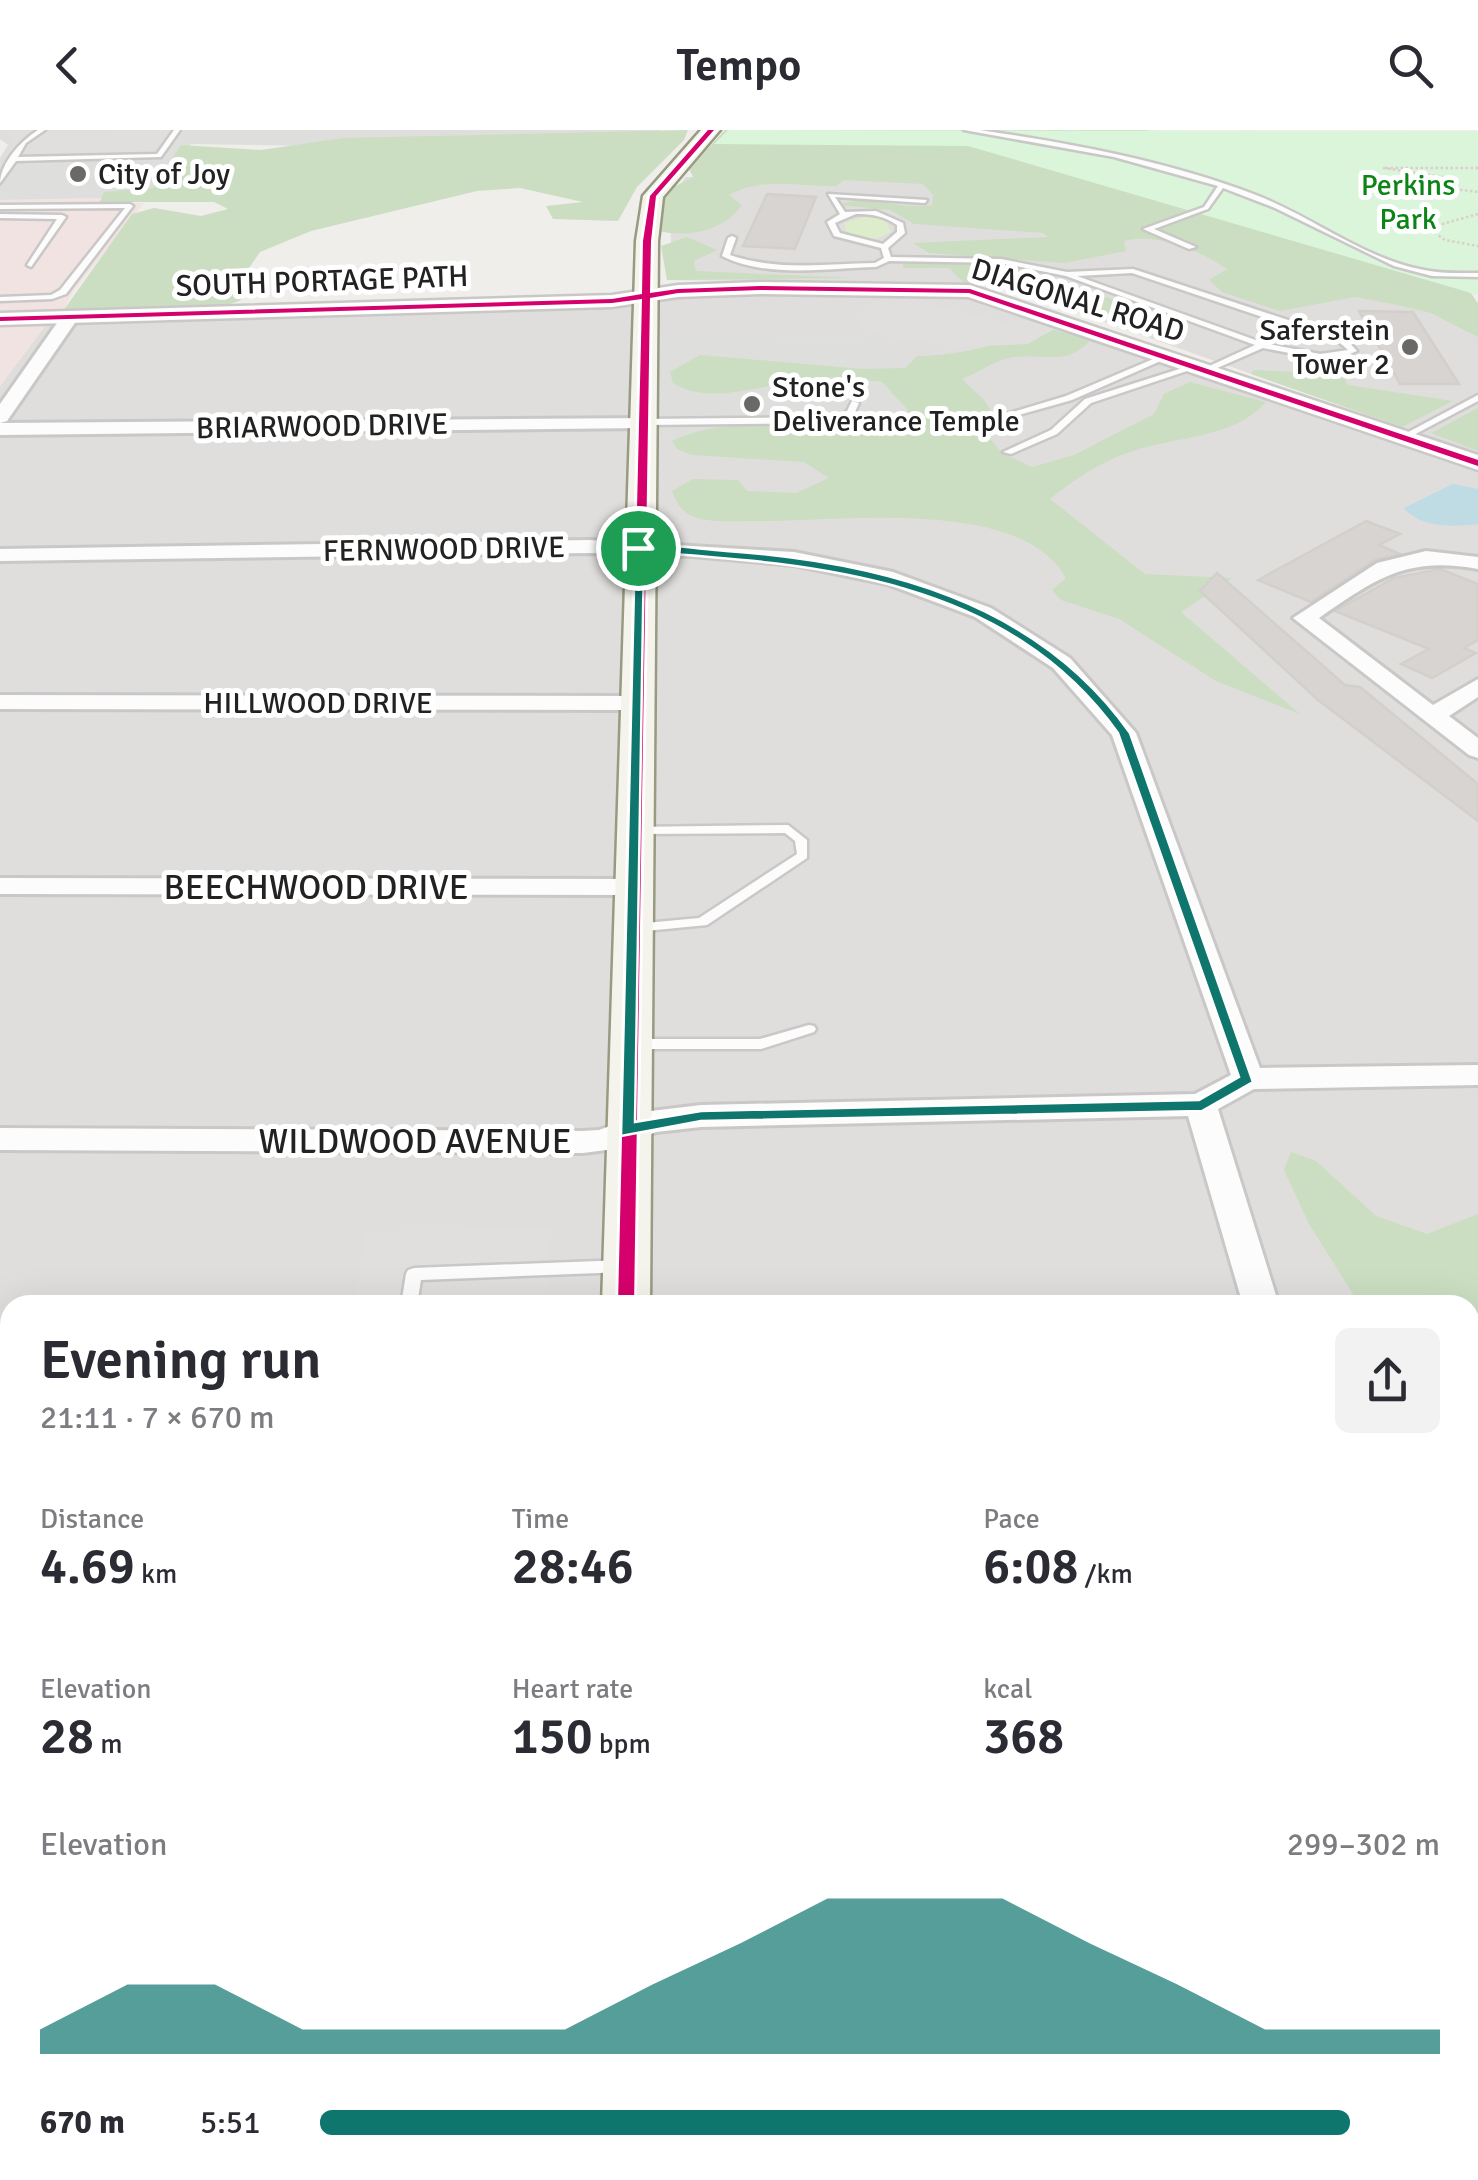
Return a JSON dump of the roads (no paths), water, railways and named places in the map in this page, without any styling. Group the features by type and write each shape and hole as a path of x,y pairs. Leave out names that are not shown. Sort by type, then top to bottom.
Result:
{"main road":[{"path":"626,1295 638,548 651,201 711,130"}],"street":[{"name":"DIAGONAL ROAD","path":"646,295 727,289 880,288 985,294 1478,463"},
{"name":"SOUTH PORTAGE PATH","path":"0,319 612,301 646,295"},
{"path":"0,417 70,317"},
{"name":"BRIARWOOD DRIVE","path":"0,429 644,422"},
{"name":"FERNWOOD DRIVE","path":"0,554 638,548 776,558 868,574 966,605 1060,660 1093,690 1124,733 1248,1079"},
{"path":"1478,563 1420,554 1390,562 1304,618 1478,750"},
{"path":"1434,715 1478,686"},
{"name":"HILLWOOD DRIVE","path":"0,702 636,703"},
{"name":"BEECHWOOD DRIVE","path":"0,886 632,887"},
{"name":"WILDWOOD AVENUE","path":"0,1139 582,1142 651,1122 701,1116 1202,1105 1248,1079 1478,1074"},
{"path":"1202,1105 1258,1295"}],"lane":[{"path":"0,181 18,158 24,142 42,130"},
{"path":"18,158 159,156 177,130"},
{"path":"967,130 1104,150 1221,186 1402,266 1437,274 1478,276"},
{"path":"1192,247 1147,229 1206,208 1221,186"},
{"path":"844,214 830,195 926,201"},
{"path":"0,206 130,206 62,292 52,297 0,299"},
{"path":"868,212 893,218 901,224 900,233 884,247 837,234 831,222 844,214 868,212"},
{"path":"0,216 62,216 31,264"},
{"path":"732,238 726,256 740,262 876,265 888,259 1001,261 1067,274 1296,354 1339,357 1353,351 1343,340 1133,271 1067,274"},
{"path":"884,247 888,259"},
{"path":"876,265 880,288"},
{"path":"1008,452 1054,432 1088,400 1203,368 1299,326"},
{"path":"990,420 1069,398 1168,356"},
{"path":"1403,437 1478,398"},
{"path":"644,422 838,420 851,412 854,403"},
{"path":"631,928 702,922 803,856 801,840 788,829 633,830"},
{"path":"629,1044 761,1044 809,1029"},
{"path":"411,1295 414,1274 627,1266"}],"water":[{"path":"1453,484 1478,489 1478,524 1428,523 1404,508"}],"place":[{"name":"City of Joy","path":"78,174"},
{"name":"Saferstein Tower 2","path":"1410,347"},
{"name":"Stone's Deliverance Temple","path":"752,404"}],"park label":[{"name":"Perkins Park","path":"1408,202"}]}
